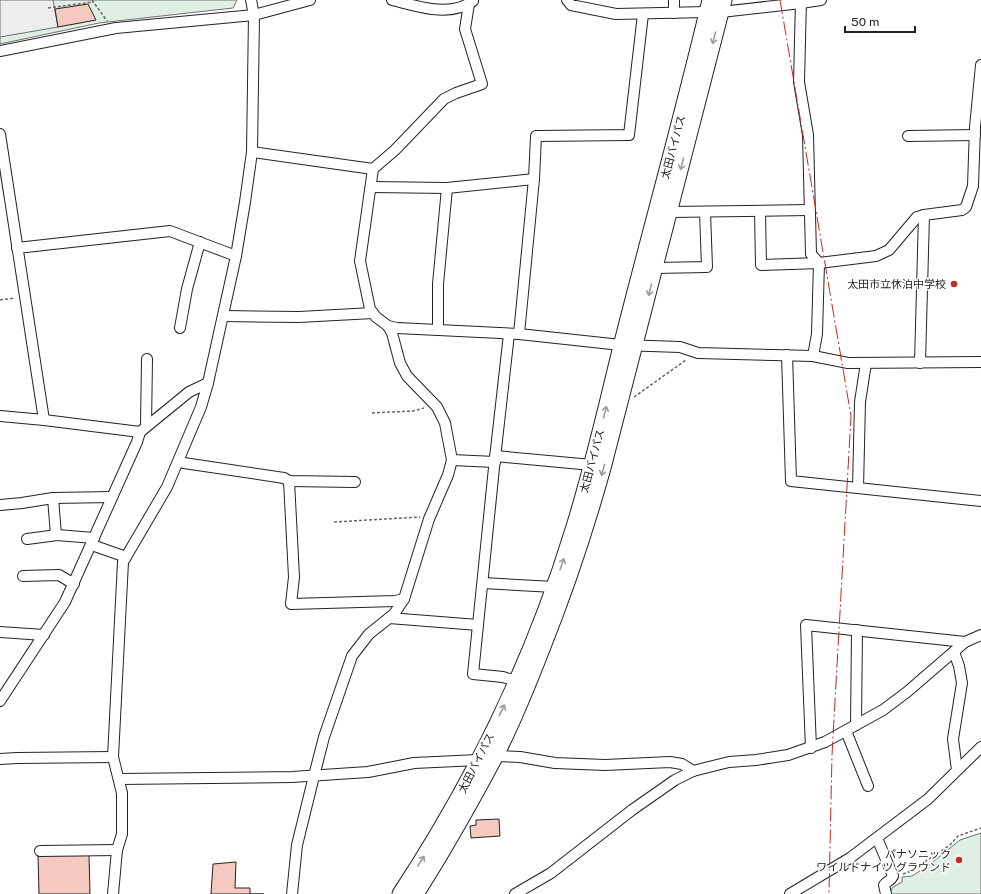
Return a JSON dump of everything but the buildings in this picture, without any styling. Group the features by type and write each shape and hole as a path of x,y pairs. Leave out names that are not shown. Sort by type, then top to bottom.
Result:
{"highway":[{"name":"太田バイパス","path":"416,894 440,856 495,756 528,685 565,591 587,526 623,394 628,345 655,268 669,212 715,6"},
{"name":"太田バイパス","path":"400,894 428,851 478,760 516,681 554,587 572,534 628,345 715,6"}],"street":[{"path":"113,894 117,850 122,834 122,793 113,757 123,562 167,487 201,407 208,383 236,256 252,152 254,15 251,0"},
{"path":"0,51 128,27 254,15 310,0"},
{"path":"392,0 427,9 439,10 459,8 472,2"},
{"path":"567,0 571,5 616,14 674,13 715,6 822,0"},
{"path":"674,0 674,13"},
{"path":"292,894 297,845 314,776 324,737 352,656 369,634 394,614 404,599 430,517 448,475 452,460 445,423 435,406 407,376 400,362 392,333 388,326 370,309 360,261 373,169 395,150 444,99 482,84 465,29 472,2"},
{"path":"801,2 799,82 808,135 810,254 819,263 817,334 813,356"},
{"path":"516,681 503,677 473,674 495,459 514,334 534,179 536,136 629,135 643,14"},
{"path":"760,211 761,265 819,263 876,256 889,250 917,217 962,210 966,207 973,186 975,136 981,65"},
{"path":"0,134 44,420"},
{"path":"908,136 975,136"},
{"path":"252,152 373,169"},
{"path":"370,187 447,188 534,179"},
{"path":"438,330 438,284 447,188"},
{"path":"669,212 810,210"},
{"path":"655,268 707,267 705,212"},
{"path":"920,363 924,215"},
{"path":"17,248 170,231 236,256"},
{"path":"180,328 187,289 200,242"},
{"path":"223,316 299,317 373,313"},
{"path":"388,326 397,328 514,334 628,345 680,347 697,352 813,356 848,363 981,362"},
{"path":"787,355 791,481 981,501"},
{"path":"0,701 65,602 143,429 147,359"},
{"path":"858,488 860,402 866,363"},
{"path":"0,416 143,429 189,392 208,383"},
{"path":"452,460 495,459 592,465"},
{"path":"179,460 184,463 284,478 289,481 355,482"},
{"path":"289,481 294,577 291,604 396,601 404,599"},
{"path":"0,505 53,498 112,497"},
{"path":"53,498 56,535"},
{"path":"27,539 56,535 93,542 126,557"},
{"path":"22,576 59,575 74,584"},
{"path":"482,583 554,587"},
{"path":"388,618 478,625"},
{"path":"812,748 806,625 966,642"},
{"path":"856,725 857,630"},
{"path":"0,632 44,635"},
{"path":"516,894 551,873 632,810 675,780 693,771 729,762 788,755 812,748 825,742 883,710 907,692 966,642 981,634"},
{"path":"954,652 959,666 962,683 953,739 957,770"},
{"path":"846,730 868,786"},
{"path":"790,894 850,858 928,799 981,746"},
{"path":"119,779 314,776 368,772 414,763 478,760 495,756 520,757 556,763 605,765 670,762 682,764 693,771"},
{"path":"0,759 113,757"},
{"path":"877,838 893,876 891,880 884,885 886,894"},
{"path":"40,851 117,850"}],"path":[{"path":"48,8 92,1 109,24"},
{"path":"0,300 25,296"},
{"path":"623,394 633,398 697,352"},
{"path":"372,413 413,411 435,406"},
{"path":"334,522 430,517"},
{"path":"893,876 911,871 950,845 958,836 981,828"}],"green space":[{"path":"0,0 237,0 233,8 99,23 0,44"},
{"name":"パナソニック ワイルドナイツ グラウンド","path":"981,833 981,894 889,894 893,887 902,882 902,877 912,876 929,865 960,840"}],"shaded area":[{"path":"0,0 53,0 58,27 0,37"}],"waterway":[{"path":"0,167 5,198"}],"power":[{"path":"780,0 851,416 832,755 829,894"}],"place":[{"name":"太田市立休泊中学校","path":"954,284"},
{"name":"パナソニック ワイルドナイツ グラウンド","path":"959,860"}]}
